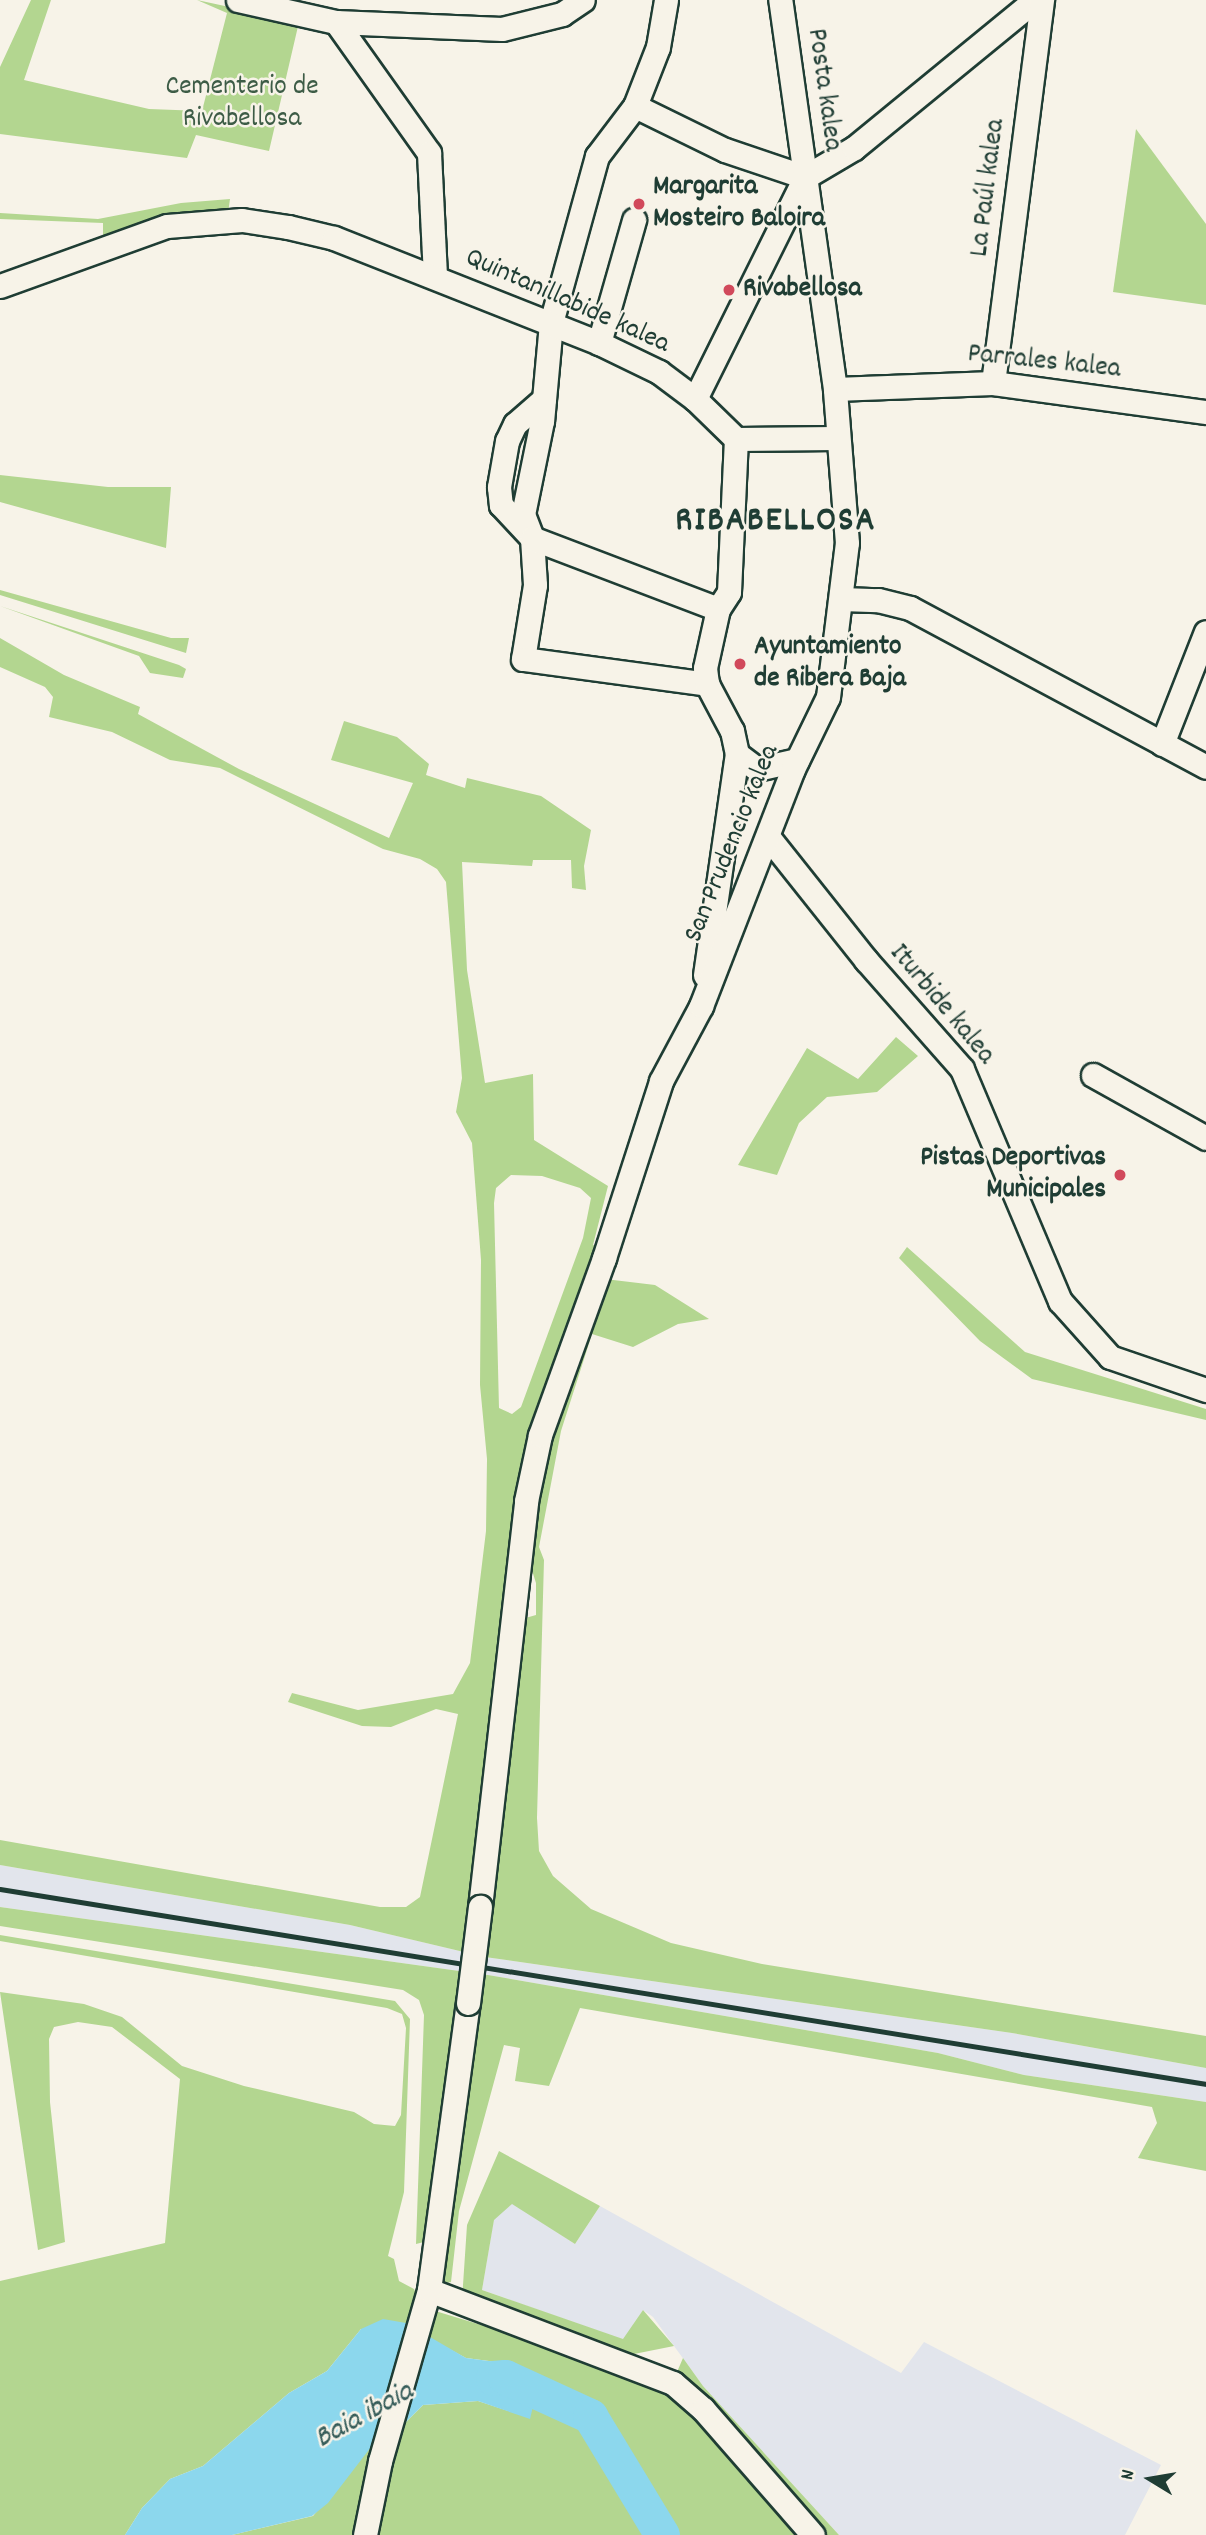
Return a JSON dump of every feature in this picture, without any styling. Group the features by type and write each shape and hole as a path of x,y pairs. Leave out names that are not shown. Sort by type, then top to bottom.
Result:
{"street":[{"path":"238,0 305,7 336,22 502,29 562,14 583,0"},
{"path":"666,0 658,47 635,106 597,156 551,323 544,399 523,514 532,538 535,585 523,659 707,684"},
{"name":"Posta kalea","path":"780,0 835,388 836,438"},
{"path":"695,399 805,177 854,148 1035,0"},
{"name":"La Paúl kalea","path":"993,383 1042,0"},
{"name":"Quintanillabide kalea","path":"336,22 429,153 435,276"},
{"path":"635,106 725,150 805,177"},
{"name":"Quintanillabide kalea","path":"0,286 132,236 201,220 242,220 299,230 435,276 599,343 659,372 695,399 736,439"},
{"path":"599,343 634,220"},
{"name":"Parrales kalea","path":"835,388 993,383 1206,412"},
{"path":"701,1006 737,754 732,731 707,684 705,668 718,609 729,592 736,439 836,438"},
{"name":"San Prudencio kalea","path":"365,2535 380,2461 429,2290 468,2003 532,1467 553,1394 604,1258 661,1081 701,1006 769,838 797,760 828,697 847,543 836,438"},
{"path":"532,538 718,609"},
{"path":"841,599 910,608 1206,767"},
{"path":"1162,744 1206,632"},
{"path":"737,754 757,769 797,760"},
{"name":"Iturbide kalea","path":"769,838 866,960 962,1069 1060,1301 1110,1357 1206,1390"},
{"path":"1093,1075 1206,1139"},
{"path":"429,2290 673,2383 703,2409 813,2535"}],"shaded area":[{"path":"0,1865 350,1925 485,1957 1012,2033 1206,2068 1206,2102 1024,2075 938,2053 488,1975 0,1907"},
{"path":"512,2203 575,2244 600,2206 901,2373 924,2342 1161,2465 1125,2535 839,2535 703,2386 653,2317 643,2310 624,2340 482,2290 494,2219"}],"green space":[{"name":"Cementerio de Rivabellosa","path":"31,0 51,0 24,80 149,109 202,111 227,13 197,0 299,22 269,151 196,135 187,158 0,134 0,67"},
{"path":"1136,129 1206,224 1206,305 1113,292"},
{"path":"230,199 228,213 103,239 103,223 0,219 0,213 98,219 181,203"},
{"path":"0,475 108,487 171,487 166,548 0,502"},
{"path":"0,590 171,638 189,638 186,653 0,595"},
{"path":"0,606 179,665 186,669 183,678 150,673 139,656"},
{"path":"0,638 64,675 140,707 138,714 239,769 389,838 413,783 331,760 344,721 397,737 429,764 426,775 465,788 467,778 541,796 591,830 584,866 586,890 572,888 571,860 533,860 532,866 462,862 467,970 485,1083 533,1074 534,1140 608,1186 593,1245 597,1246 523,1457 466,1917 490,1920 522,1619 536,1615 536,1583 529,1561 543,1455 605,1279 655,1285 709,1319 678,1324 633,1347 592,1334 561,1431 539,1547 544,1560 537,1818 539,1851 553,1876 591,1909 671,1943 762,1964 1206,2036 1206,2068 1012,2033 485,1957 350,1925 0,1865 0,1840 380,1907 406,1907 420,1897 458,1714 436,1709 391,1727 362,1726 288,1702 292,1693 358,1710 453,1694 470,1663 486,1531 487,1459 480,1385 481,1260 472,1143 456,1112 462,1078 446,882 437,869 420,859 383,849 220,768 170,760 112,732 49,717 53,697 45,687 0,667","holes":["511,1175 542,1176 580,1188 591,1198 583,1238 521,1407 512,1414 499,1408 494,1203 496,1188"]},
{"path":"896,1037 918,1056 877,1092 827,1097 799,1123 777,1175 738,1165 807,1048 858,1079"},
{"path":"907,1247 1025,1352 1206,1409 1206,1420 1032,1379 980,1341 899,1258"},
{"path":"0,1907 488,1975 938,2053 1024,2075 1206,2102 1206,2171 1138,2158 1157,2123 1152,2107 580,2008 549,2086 515,2081 520,2048 504,2045 459,2211 451,2282 443,2284 483,1994 458,1991 424,2242 416,2244 424,2015 419,2000 403,1990 0,1926"},
{"path":"0,1935 395,2001 410,2019 404,2192 388,2256 394,2259 399,2281 414,2289 419,2300 411,2327 361,2329 327,2371 289,2393 203,2466 170,2479 142,2508 125,2535 0,2535 0,2281 165,2243 180,2079 112,2027 78,2022 54,2027 49,2039 50,2102 65,2242 38,2250 0,1992 84,2004 122,2017 182,2066 244,2086 354,2112 374,2124 395,2126 401,2115 406,2028 402,2014 387,2008 0,1941"},
{"path":"499,2151 600,2206 575,2244 512,2204 494,2220 482,2290 623,2339 643,2310 674,2346 629,2355 462,2300 467,2225"},
{"path":"432,2310 619,2367 685,2402 804,2535 232,2535 313,2516 381,2434 398,2430 423,2405 478,2401 530,2418 511,2364 466,2358 425,2336"},
{"path":"683,2358 703,2386 839,2535 825,2535 721,2414 682,2379 677,2372"}],"water":[{"path":"383,2319 406,2323 466,2358 511,2364 540,2377 530,2419 478,2401 423,2405 398,2430 381,2434 328,2503 312,2516 232,2535 125,2535 142,2508 170,2479 203,2466 289,2393 327,2371 361,2329"}],"waterway":[{"name":"Baia ibaia","path":"493,2378 505,2377 590,2416 662,2535"}],"railway":[{"path":"0,1889 1206,2084"}],"place":[{"name":"Margarita Mosteiro Baloira","path":"639,204"},
{"name":"Rivabellosa","path":"729,290"},
{"name":"Ayuntamiento de Ribera Baja","path":"740,664"},
{"name":"Pistas Deportivas Municipales","path":"1120,1175"}],"district":[{"name":"RIBABELLOSA","path":"776,522"}]}
